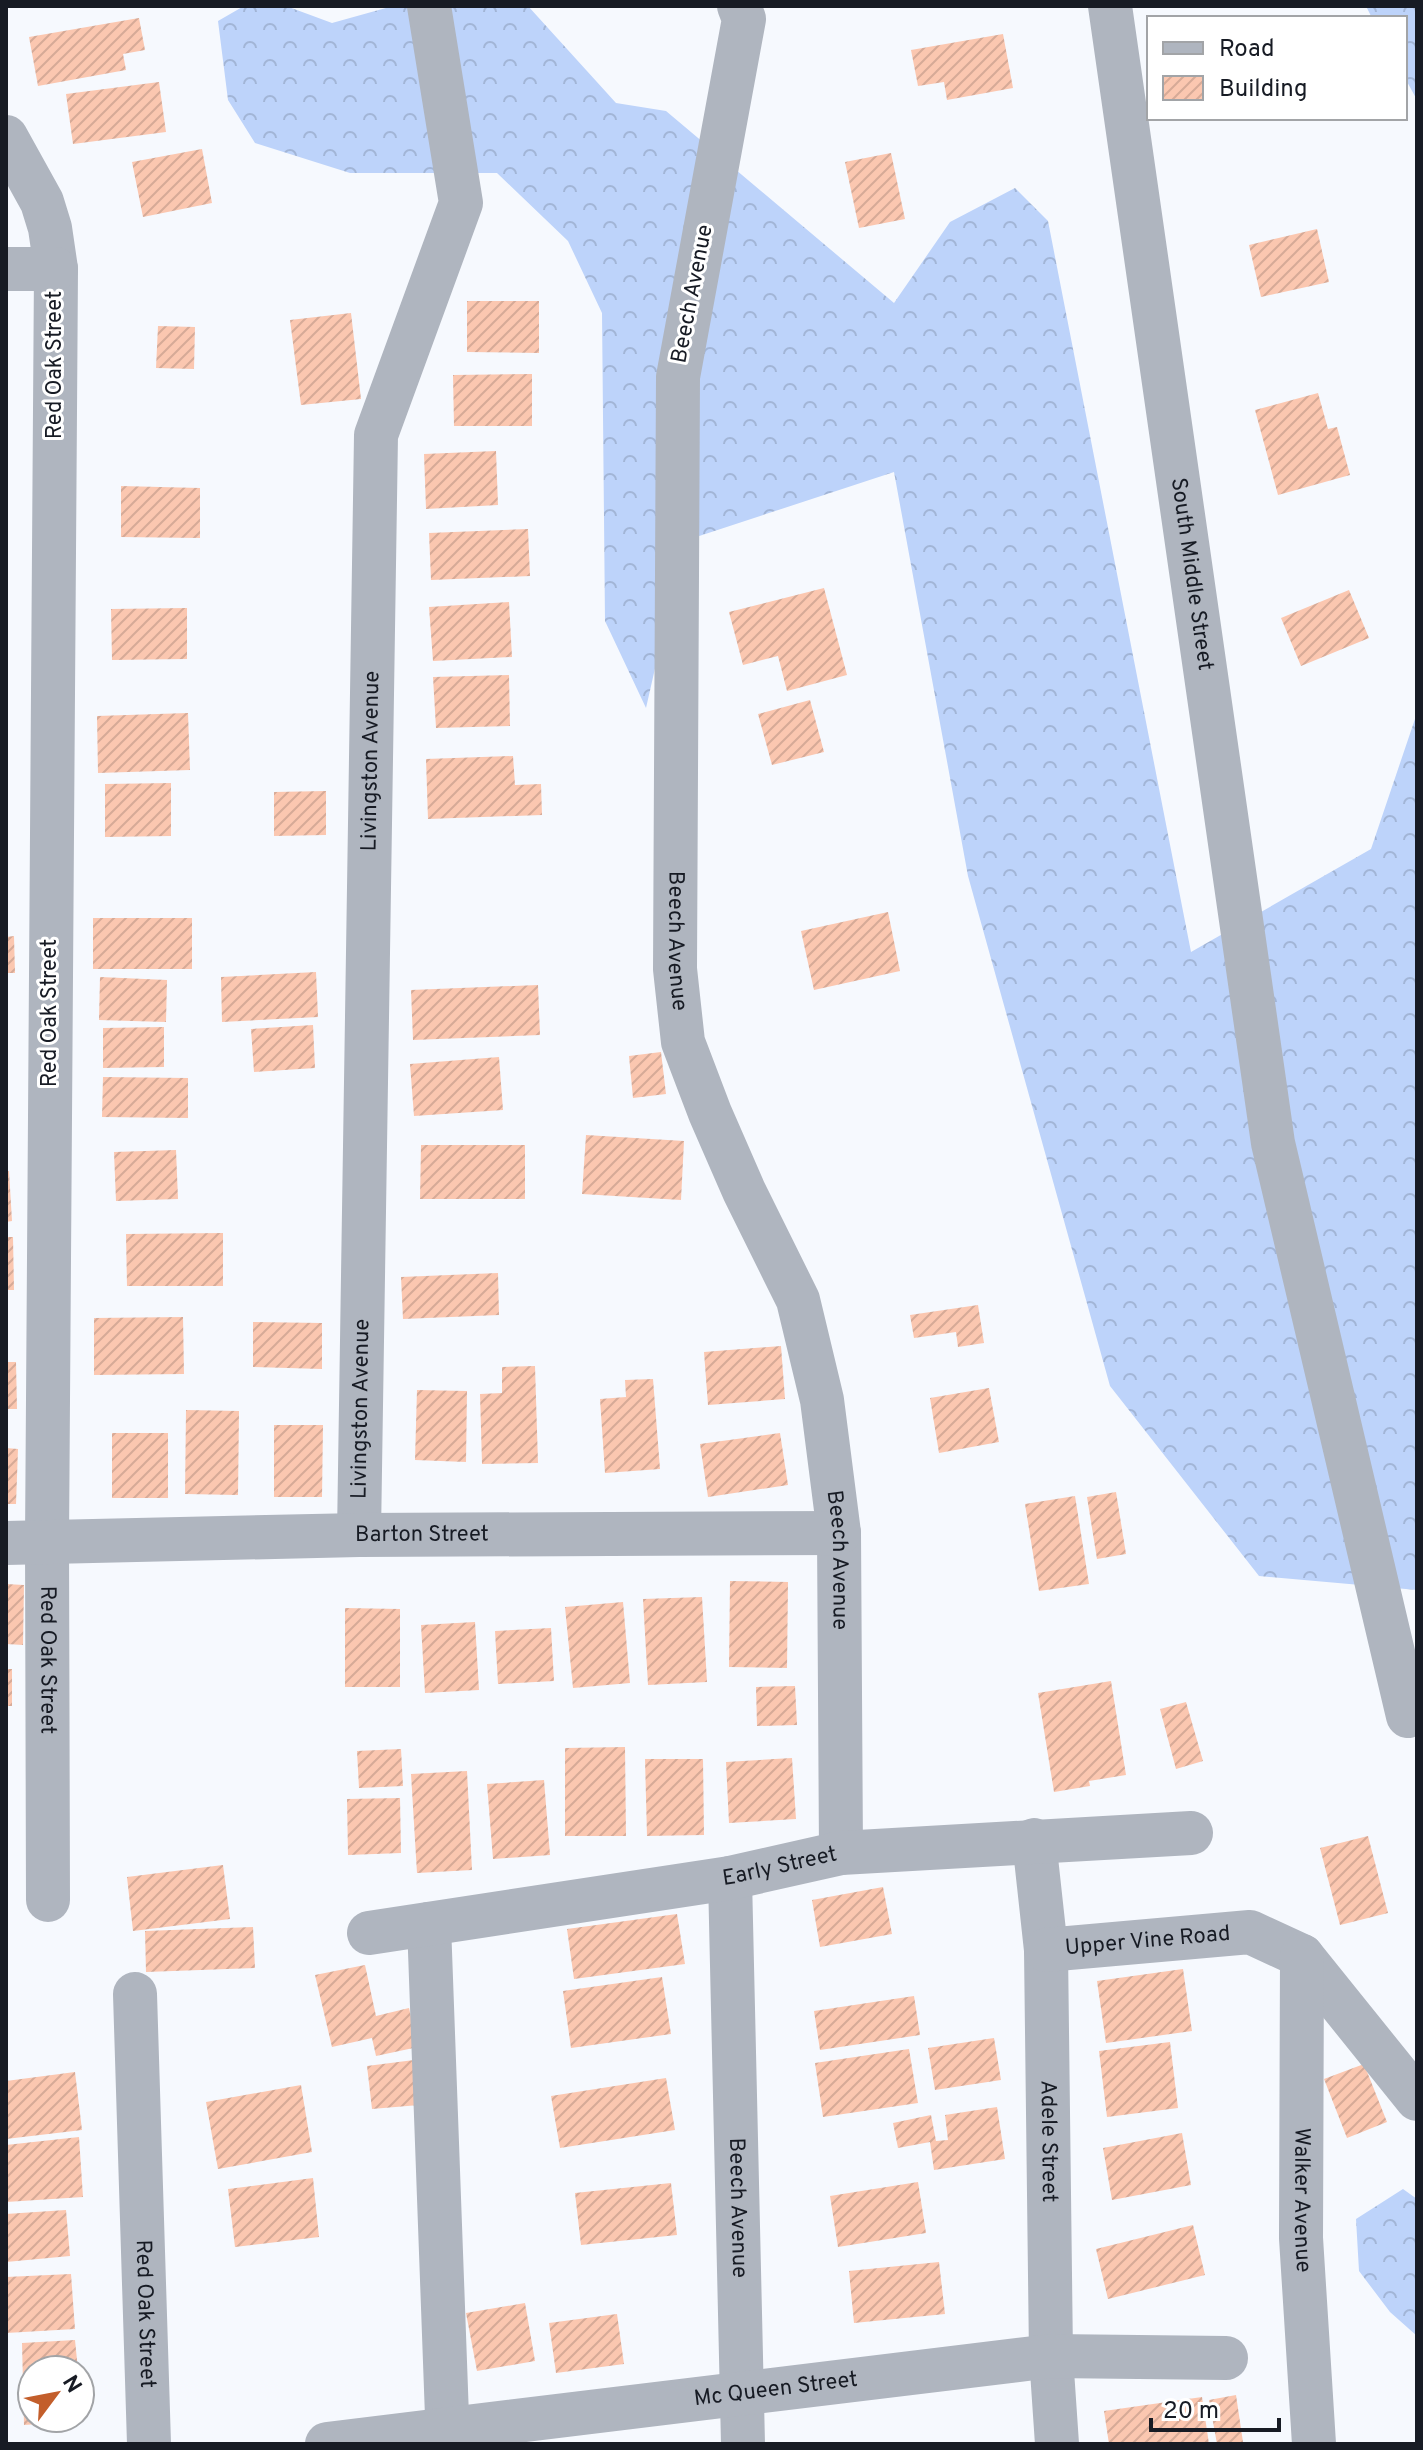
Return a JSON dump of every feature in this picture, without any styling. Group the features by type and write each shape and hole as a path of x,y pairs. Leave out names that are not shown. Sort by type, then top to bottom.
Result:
{"street":[{"name":"Livingston Avenue","path":"359,1535 376,435 461,203 429,6"},
{"name":"Beech Avenue","path":"739,6 744,19 678,377 675,969 683,1042 744,1191 798,1300 822,1400 839,1533 841,1853"},
{"name":"South Middle Street","path":"1110,6 1273,1143 1408,1716"},
{"name":"Red Oak Street","path":"6,137 42,202 50,228 56,269 26,1542 48,1900"},
{"path":"6,269 56,269"},
{"name":"Barton Street","path":"26,1542 359,1535 839,1533"},
{"name":"Early Street","path":"369,1933 730,1878 841,1853 1191,1833"},
{"name":"Adele Street","path":"1034,1840 1046,1950 1051,2356 1057,2444"},
{"name":"Beech Avenue","path":"730,1878 743,2444"},
{"path":"429,1924 448,2437"},
{"name":"Upper Vine Road","path":"1046,1950 1250,1932 1302,1956 1417,2099"},
{"name":"Walker Avenue","path":"1302,1956 1301,2238 1309,2407 1314,2444"},
{"name":"Red Oak Street","path":"135,1994 149,2444"},
{"name":"Mc Queen Street","path":"327,2444 448,2437 741,2393 1051,2356 1226,2358"}],"green space":[{"path":"244,6 286,6 332,23 393,6 528,6 616,103 666,111 894,303 950,222 1015,188 1048,221 1191,952 1371,849 1417,713 1417,1590 1259,1576 1110,1386 968,876 894,472 684,541 646,708 605,621 602,313 568,241 497,173 350,173 255,143 228,100 218,21"},
{"path":"1366,6 1417,6 1417,100 1407,82 1407,16 1371,16"},
{"path":"1403,2189 1417,2199 1417,2336 1390,2312 1359,2271 1356,2219"}],"building":[{"path":"139,18 145,50 123,54 126,70 38,86 29,37"},
{"path":"1003,34 1013,88 947,100 944,82 918,86 911,50"},
{"path":"159,82 166,132 73,144 66,94"},
{"path":"202,149 212,203 143,217 132,162"},
{"path":"891,153 905,219 859,228 845,162"},
{"path":"1317,229 1329,282 1261,297 1249,245"},
{"path":"467,301 539,301 539,353 467,352"},
{"path":"351,313 361,399 301,405 290,320"},
{"path":"158,326 195,327 194,369 156,368"},
{"path":"532,374 532,426 454,426 453,375"},
{"path":"1318,393 1328,429 1337,427 1350,475 1278,495 1255,410"},
{"path":"496,451 498,505 426,509 424,454"},
{"path":"121,486 200,488 200,538 121,537"},
{"path":"528,529 530,576 431,580 429,533"},
{"path":"824,588 847,675 787,691 778,656 743,665 729,612"},
{"path":"1349,590 1369,638 1301,666 1281,618"},
{"path":"509,602 512,657 433,661 429,607"},
{"path":"187,608 187,659 112,660 111,609"},
{"path":"509,675 510,726 436,728 433,677"},
{"path":"810,700 824,752 772,765 758,714"},
{"path":"188,713 190,770 98,773 97,716"},
{"path":"513,756 515,785 541,784 542,815 428,819 426,759"},
{"path":"171,783 171,836 105,837 105,784"},
{"path":"326,791 326,835 274,836 274,792"},
{"path":"888,912 900,971 814,990 801,931"},
{"path":"93,918 192,918 192,969 93,969"},
{"path":"14,936 15,973 6,973 6,937"},
{"path":"316,972 318,1017 222,1022 221,977"},
{"path":"100,977 167,980 166,1022 99,1020"},
{"path":"538,985 540,1035 413,1040 411,990"},
{"path":"313,1025 315,1068 254,1072 251,1029"},
{"path":"164,1027 164,1067 103,1068 103,1028"},
{"path":"661,1052 666,1094 633,1098 629,1056"},
{"path":"499,1057 503,1110 414,1116 410,1064"},
{"path":"103,1077 188,1078 188,1118 102,1117"},
{"path":"586,1135 684,1141 681,1200 582,1194"},
{"path":"421,1145 525,1145 525,1199 420,1199"},
{"path":"176,1150 178,1199 116,1201 114,1152"},
{"path":"6,1171 9,1171 12,1221 6,1222"},
{"path":"223,1233 223,1286 127,1286 126,1234"},
{"path":"6,1237 13,1237 14,1290 6,1290"},
{"path":"498,1273 499,1315 403,1319 401,1277"},
{"path":"978,1305 984,1343 958,1347 956,1332 914,1338 910,1315"},
{"path":"183,1317 184,1374 94,1375 94,1318"},
{"path":"253,1322 322,1323 322,1369 253,1367"},
{"path":"781,1346 785,1399 708,1405 704,1352"},
{"path":"6,1362 16,1362 17,1409 6,1409"},
{"path":"535,1366 538,1463 482,1464 480,1394 502,1393 502,1367"},
{"path":"653,1379 660,1469 605,1473 600,1399 626,1397 625,1380"},
{"path":"989,1388 999,1442 939,1453 930,1398"},
{"path":"417,1390 467,1391 466,1462 415,1460"},
{"path":"186,1410 239,1411 238,1495 185,1494"},
{"path":"274,1425 323,1425 322,1497 274,1497"},
{"path":"112,1433 168,1433 168,1498 112,1498"},
{"path":"780,1433 788,1485 708,1497 700,1444"},
{"path":"6,1448 18,1449 16,1504 6,1504"},
{"path":"1116,1492 1126,1554 1097,1559 1087,1497"},
{"path":"1075,1496 1089,1584 1039,1591 1025,1504"},
{"path":"730,1581 788,1582 787,1668 729,1667"},
{"path":"6,1584 24,1585 23,1645 6,1644"},
{"path":"702,1597 707,1682 648,1685 643,1599"},
{"path":"623,1602 630,1683 573,1688 565,1607"},
{"path":"345,1608 400,1609 400,1687 345,1687"},
{"path":"475,1622 479,1690 425,1693 421,1625"},
{"path":"551,1628 554,1681 498,1684 495,1631"},
{"path":"6,1669 12,1669 12,1706 6,1706"},
{"path":"1111,1681 1126,1775 1089,1781 1090,1786 1054,1792 1038,1693"},
{"path":"795,1686 797,1725 757,1726 756,1687"},
{"path":"1186,1702 1203,1761 1176,1769 1160,1709"},
{"path":"625,1747 626,1836 565,1836 565,1748"},
{"path":"401,1749 403,1786 359,1788 357,1751"},
{"path":"792,1758 796,1819 729,1823 726,1762"},
{"path":"645,1759 703,1759 704,1835 647,1836"},
{"path":"467,1771 472,1870 417,1873 411,1774"},
{"path":"544,1780 550,1855 493,1859 487,1784"},
{"path":"400,1798 401,1853 348,1855 347,1799"},
{"path":"1368,1836 1388,1913 1340,1925 1320,1848"},
{"path":"223,1865 230,1919 133,1931 127,1877"},
{"path":"883,1887 892,1934 820,1947 812,1900"},
{"path":"677,1914 685,1964 574,1979 567,1929"},
{"path":"253,1927 255,1968 146,1972 145,1931"},
{"path":"365,1965 376,2016 409,2008 418,2047 376,2056 372,2038 332,2047 315,1975"},
{"path":"1183,1969 1192,2031 1106,2043 1097,1981"},
{"path":"662,1977 671,2034 571,2048 563,1991"},
{"path":"914,1996 920,2035 820,2050 814,2011"},
{"path":"994,2038 1001,2080 935,2090 928,2048"},
{"path":"1170,2042 1178,2108 1107,2117 1099,2051"},
{"path":"909,2049 918,2103 823,2117 815,2063"},
{"path":"414,2060 419,2105 372,2109 367,2066"},
{"path":"1364,2064 1387,2122 1347,2138 1324,2079"},
{"path":"75,2072 82,2130 6,2139 6,2081"},
{"path":"666,2078 675,2130 560,2148 551,2096"},
{"path":"301,2085 312,2152 218,2169 206,2102"},
{"path":"997,2107 1005,2159 934,2170 930,2142 898,2148 893,2123 931,2115 936,2141 948,2140 945,2115"},
{"path":"1182,2133 1191,2185 1112,2200 1103,2148"},
{"path":"79,2137 83,2197 6,2202 6,2145"},
{"path":"313,2178 319,2237 235,2247 228,2189"},
{"path":"918,2182 926,2233 838,2247 830,2196"},
{"path":"671,2183 677,2235 581,2245 575,2193"},
{"path":"66,2210 70,2256 6,2262 6,2214"},
{"path":"1193,2225 1205,2275 1108,2299 1096,2249"},
{"path":"939,2262 945,2314 854,2323 849,2271"},
{"path":"71,2274 75,2329 6,2333 6,2277"},
{"path":"525,2303 535,2361 477,2371 466,2313"},
{"path":"617,2314 624,2364 556,2373 549,2323"},
{"path":"75,2340 76,2354 22,2354 22,2343"},
{"path":"1236,2395 1243,2442 1217,2444 1209,2400"},
{"path":"1202,2397 1209,2444 1109,2444 1104,2411"}]}
